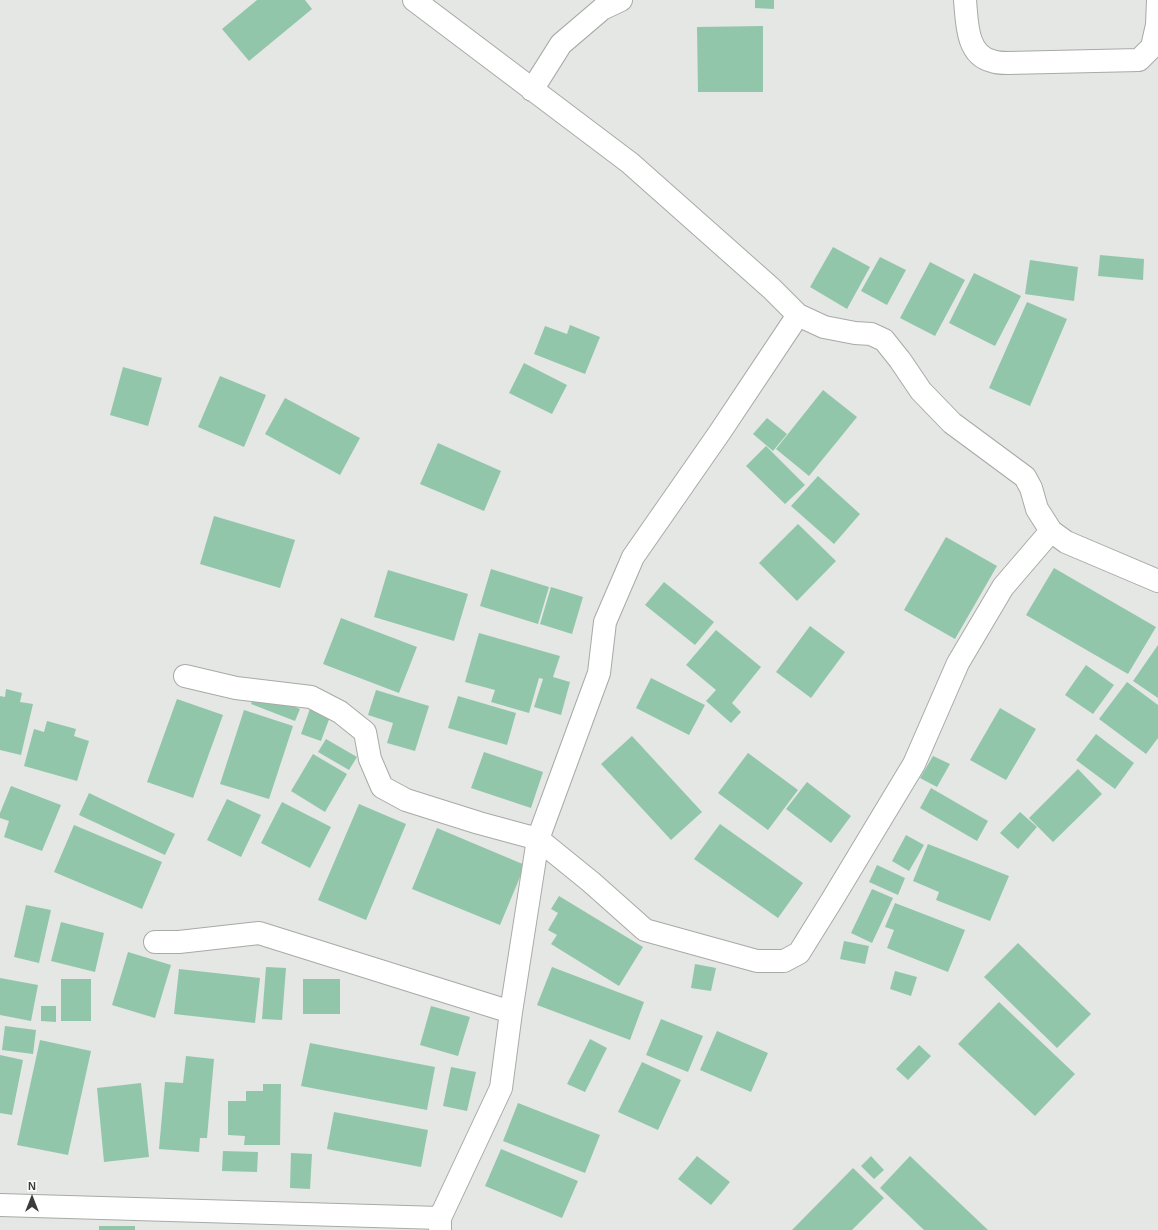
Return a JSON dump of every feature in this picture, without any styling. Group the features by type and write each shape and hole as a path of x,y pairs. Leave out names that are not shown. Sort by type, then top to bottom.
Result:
{"street":[{"path":"414,0 630,163 772,289 798,315 824,327 855,333 871,334 884,340 900,360 921,391 952,423 1025,477 1031,488 1037,509 1051,531 1066,542 1158,581"},
{"path":"532,90 561,44 602,9 621,0"},
{"path":"965,0 969,38 978,54 991,61 1008,63 1138,60 1152,47 1157,26 1158,0"},
{"path":"0,1206 440,1224 501,1088 511,1012 538,839 599,673 605,622 633,557 720,432 798,315"},
{"path":"185,676 236,688 311,697 340,712 365,732 370,759 382,787 406,800 479,823 538,839 591,882 645,930 757,961 784,961 799,953 914,764 958,663 1004,588 1051,531"},
{"path":"155,942 179,942 259,933 511,1012"}],"building":[{"path":"257,0 305,0 312,9 249,61 222,29"},
{"path":"755,0 774,0 774,9 755,8"},
{"path":"763,26 763,92 698,92 697,27"},
{"path":"833,247 870,267 847,309 810,287"},
{"path":"1100,255 1144,259 1143,280 1098,276"},
{"path":"880,257 906,270 887,305 861,291"},
{"path":"1030,260 1078,267 1074,301 1025,294"},
{"path":"930,262 965,280 935,336 900,318"},
{"path":"974,273 1021,296 995,346 949,323"},
{"path":"1027,302 1067,319 1030,406 989,388"},
{"path":"570,325 600,337 585,374 534,354 545,326 567,334"},
{"path":"524,363 567,385 552,414 509,393"},
{"path":"123,367 162,378 148,426 110,415"},
{"path":"220,376 266,395 244,447 198,427"},
{"path":"823,390 857,417 809,476 776,449"},
{"path":"285,398 360,438 340,475 265,434"},
{"path":"767,418 787,434 773,451 753,434"},
{"path":"438,443 501,471 484,511 420,484"},
{"path":"766,446 805,485 785,504 746,466"},
{"path":"818,476 860,514 834,544 791,506"},
{"path":"214,516 295,540 280,588 200,564"},
{"path":"798,524 836,561 797,601 759,563"},
{"path":"946,537 997,566 955,639 904,610"},
{"path":"1054,568 1156,627 1128,674 1026,615"},
{"path":"491,569 549,587 538,624 480,606"},
{"path":"388,570 468,594 454,641 374,617"},
{"path":"664,582 714,622 695,645 645,605"},
{"path":"551,587 583,597 572,634 540,624"},
{"path":"341,618 417,647 399,693 323,664"},
{"path":"810,626 845,652 811,698 776,672"},
{"path":"716,630 761,667 732,703 741,712 731,723 706,701 716,690 686,665"},
{"path":"479,633 560,656 553,677 570,682 561,715 534,707 543,679 539,678 529,713 491,702 495,690 465,682"},
{"path":"1158,645 1158,698 1133,681"},
{"path":"1086,665 1114,685 1093,714 1065,695"},
{"path":"651,678 705,705 689,735 636,708"},
{"path":"1127,682 1158,705 1158,738 1146,754 1099,719"},
{"path":"6,689 22,693 20,702 33,704 21,755 0,750 0,696 5,697"},
{"path":"376,690 429,706 415,751 387,743 393,723 368,715"},
{"path":"256,691 300,709 295,721 251,704"},
{"path":"458,696 516,713 507,745 448,728"},
{"path":"177,699 223,715 193,798 147,782"},
{"path":"311,706 331,714 321,741 301,734"},
{"path":"1000,708 1036,729 1006,780 970,760"},
{"path":"244,710 293,726 269,799 220,784"},
{"path":"47,721 76,729 74,736 89,741 77,781 24,766 34,729 44,732"},
{"path":"1096,734 1134,763 1115,789 1076,760"},
{"path":"632,736 702,812 671,840 601,764"},
{"path":"326,739 357,757 349,770 318,752"},
{"path":"484,752 543,772 531,808 471,788"},
{"path":"748,753 798,790 768,830 718,793"},
{"path":"313,754 347,774 325,812 291,791"},
{"path":"933,756 950,764 937,787 920,778"},
{"path":"1078,769 1102,794 1053,842 1029,818"},
{"path":"807,782 851,816 831,843 786,809"},
{"path":"11,786 61,805 42,851 4,837 9,821 0,818 0,813"},
{"path":"931,788 988,821 977,841 920,808"},
{"path":"89,793 175,834 165,855 79,815"},
{"path":"227,799 261,815 241,857 207,840"},
{"path":"282,802 331,827 310,868 261,843"},
{"path":"359,804 406,824 366,920 318,900"},
{"path":"1020,812 1037,827 1018,849 1000,833"},
{"path":"720,824 803,883 778,918 694,859"},
{"path":"74,825 162,862 142,909 54,872"},
{"path":"437,828 525,865 500,925 412,889"},
{"path":"906,835 924,845 909,871 892,861"},
{"path":"928,844 1009,876 990,921 936,900 939,892 913,881"},
{"path":"877,865 905,878 898,895 869,882"},
{"path":"872,889 893,898 872,943 851,933"},
{"path":"559,896 643,947 619,986 551,944 557,935 548,930 558,913 551,909"},
{"path":"895,903 965,930 948,972 887,948 894,930 885,927"},
{"path":"26,905 51,910 39,963 14,957"},
{"path":"61,922 104,933 95,972 51,961"},
{"path":"844,941 869,946 865,964 840,959"},
{"path":"1018,943 1091,1014 1057,1048 984,977"},
{"path":"128,952 171,965 155,1018 112,1005"},
{"path":"695,964 716,968 711,991 691,988"},
{"path":"266,967 286,968 282,1020 262,1019"},
{"path":"552,967 644,1002 630,1040 537,1005"},
{"path":"179,969 260,978 255,1023 174,1014"},
{"path":"895,971 917,977 911,996 890,989"},
{"path":"0,978 38,985 31,1021 0,1015"},
{"path":"61,979 91,979 91,1021 61,1021"},
{"path":"303,979 340,979 340,1014 303,1014"},
{"path":"999,1002 1075,1074 1035,1116 958,1044"},
{"path":"41,1006 56,1006 56,1022 41,1021"},
{"path":"431,1006 470,1017 458,1056 420,1045"},
{"path":"661,1019 703,1036 688,1072 646,1055"},
{"path":"5,1026 36,1030 33,1054 2,1050"},
{"path":"717,1031 768,1053 751,1092 700,1070"},
{"path":"590,1039 607,1048 585,1092 567,1084"},
{"path":"40,1040 91,1051 68,1155 17,1145"},
{"path":"310,1043 435,1067 427,1110 301,1086"},
{"path":"919,1045 931,1056 908,1080 896,1069"},
{"path":"0,1055 23,1060 12,1115 0,1113"},
{"path":"186,1056 214,1059 207,1138 200,1138 199,1152 159,1149 165,1082 183,1083"},
{"path":"642,1062 681,1080 658,1130 618,1112"},
{"path":"451,1067 476,1072 467,1111 443,1106"},
{"path":"141,1083 149,1157 104,1162 97,1088"},
{"path":"263,1084 281,1084 280,1145 244,1145 245,1136 228,1135 228,1101 246,1101 246,1091 263,1091"},
{"path":"518,1103 600,1135 585,1173 503,1141"},
{"path":"334,1112 428,1130 421,1167 327,1149"},
{"path":"501,1149 578,1181 562,1218 485,1186"},
{"path":"223,1151 258,1152 257,1172 222,1171"},
{"path":"291,1153 312,1154 310,1189 290,1188"},
{"path":"697,1156 730,1182 711,1205 678,1179"},
{"path":"871,1156 884,1170 874,1179 861,1166"},
{"path":"910,1156 988,1230 924,1230 880,1188"},
{"path":"853,1168 884,1198 852,1230 792,1230"},
{"path":"99,1226 135,1226 135,1230 99,1230"}]}
